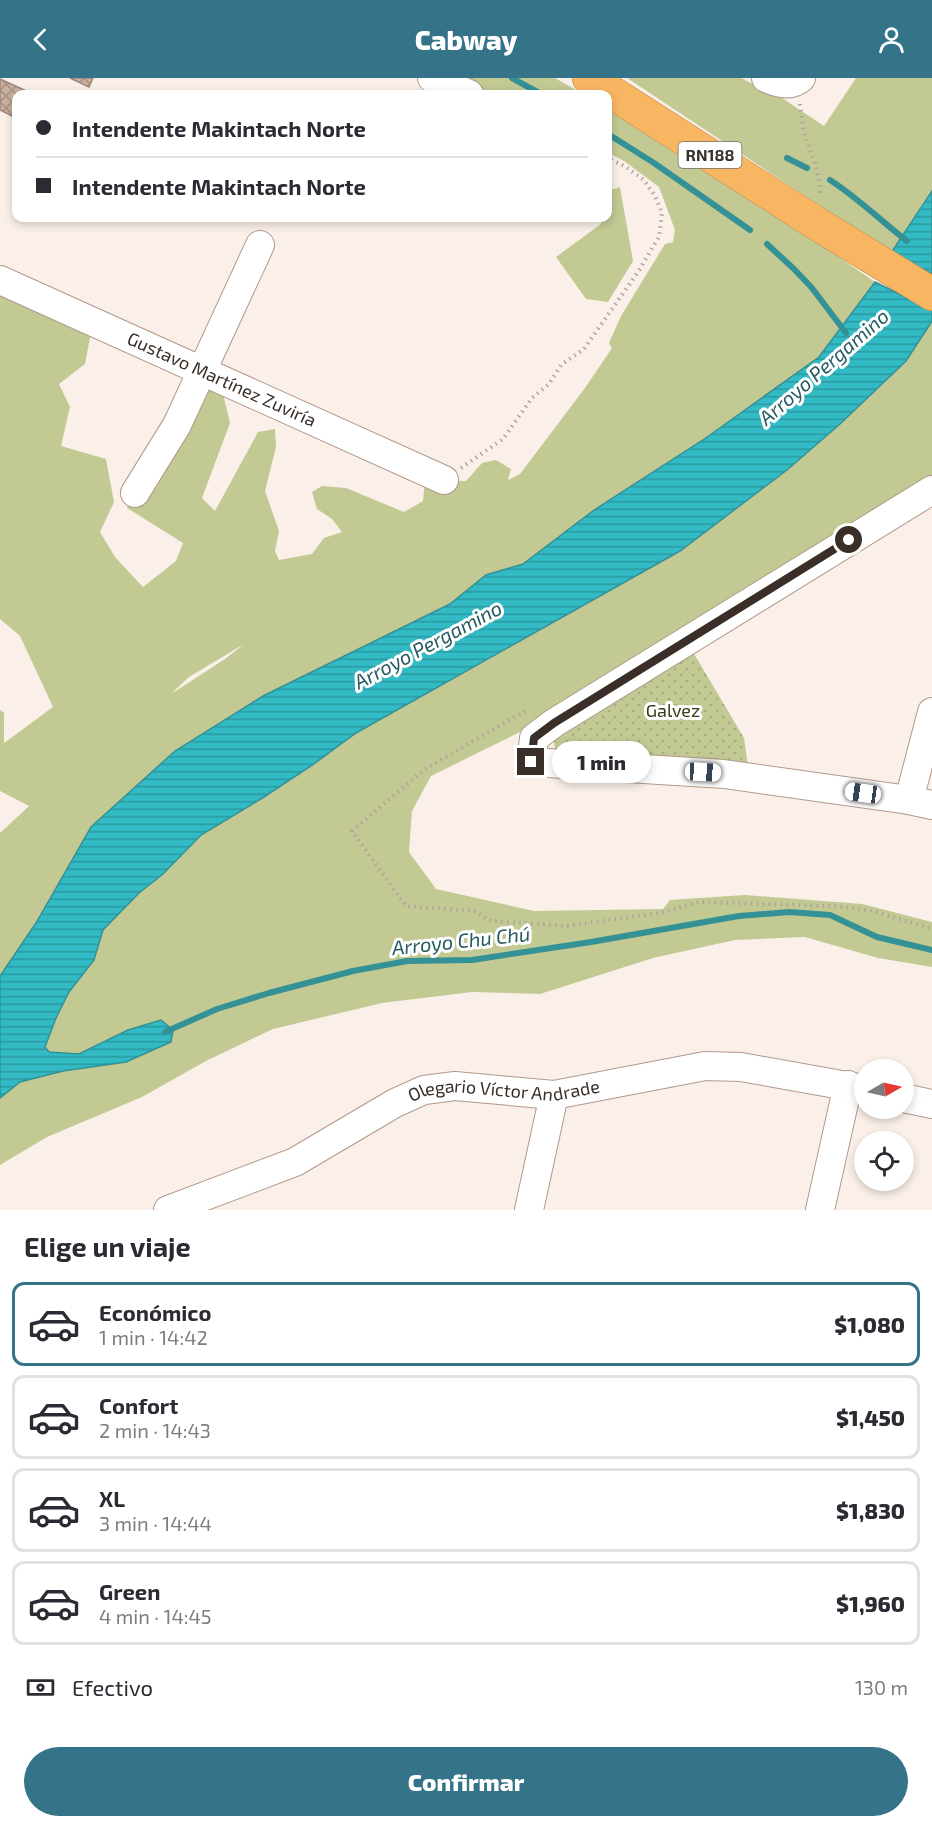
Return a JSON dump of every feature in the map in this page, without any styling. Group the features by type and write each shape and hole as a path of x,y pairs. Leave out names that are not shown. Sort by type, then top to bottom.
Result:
{"highway":[{"name":"RN188","path":"598,80 819,225 932,294"}],"street":[{"path":"432,78 460,90"},
{"path":"766,78 779,84 799,80"},
{"path":"135,493 177,425 260,245"},
{"name":"Gustavo Martínez Zuviría","path":"0,280 444,480"},
{"path":"932,490 554,723 534,738 531,762 724,774 921,802 932,712"},
{"name":"Olegario Víctor Andrade","path":"168,1210 295,1162 395,1103 424,1090 455,1086 554,1095 705,1066 741,1067 854,1087"},
{"path":"820,1210 854,1094"},
{"path":"529,1210 554,1095"},
{"path":"914,1100 932,1104"}],"path":[{"path":"799,80 804,130 821,186 819,225"},
{"path":"444,480 502,439 532,398 549,384 561,365 584,349 638,272 659,237 662,213 656,196 644,180 612,160"},
{"path":"525,711 425,770 352,831 406,906 474,911 492,921 566,926 660,914 699,902 834,906 873,911 932,930"}],"green space":[{"path":"456,78 555,78 576,90 483,90"},
{"path":"627,78 741,78 782,98 824,126 856,78 932,78 932,191 891,253"},
{"path":"612,111 726,179 875,282 819,357 703,440 594,510 523,564 486,575 450,604 361,647 36,923 0,976 0,833 29,806 0,791 0,710 4,713 4,743 53,707 20,636 0,619 0,287 92,327 85,364 59,384 70,407 61,446 106,459 114,502 100,532 115,557 143,587 176,561 183,543 127,508 136,476 204,387 223,394 230,423 202,498 215,511 258,432 275,429 276,447 265,491 279,531 275,551 279,560 312,554 324,538 342,532 332,519 317,509 312,492 322,486 346,488 404,512 423,501 425,480 466,481 482,463 496,460 511,469 508,480 520,474 612,348 609,343 621,316 665,244 673,242 675,230 659,187 612,155","holes":["244,644 225,659 171,694 189,677"]},
{"path":"620,187 633,261 608,302 586,299 556,257 601,222 612,222 612,190"},
{"path":"932,321 932,485 913,492 518,733 431,776 412,811 409,852 436,889 534,911 663,909 670,900 745,895 862,904 932,922 932,967 878,958 805,937 735,940 653,958 540,994 472,992 382,1003 273,1029 206,1061 142,1097 47,1137 0,1165 0,1098 20,1082 63,1071 128,1030 79,1055 48,1052 45,1047 69,992 94,960 103,931 139,893 163,874 201,835 264,797 356,733 680,551 787,470 840,423 906,361"},
{"name":"Galvez","path":"687,642 744,738 748,766 556,753 553,738"}],"water":[{"path":"932,191 932,274 891,253"},
{"name":"Arroyo Pergamino","path":"875,282 932,310 932,321 906,361 840,424 787,470 680,551 356,733 264,797 201,835 103,930 94,960 69,992 45,1047 49,1052 79,1054 128,1030 161,1020 173,1030 171,1042 126,1062 63,1071 20,1082 0,1098 0,976 36,923 91,827 175,751 263,696 450,604 486,575 523,564 594,510 703,440 819,357"}],"building":[{"path":"70,78 93,78 89,87"},
{"path":"0,79 24,90 12,90 12,116 0,110"}],"waterway":[{"path":"512,78 534,90"},
{"path":"612,137 750,230"},
{"path":"787,158 807,168"},
{"path":"830,180 907,241"},
{"name":"Arroyo Pergamino","path":"767,244 812,288 846,333"},
{"name":"Arroyo Chu Chú","path":"165,1032 217,1009 353,971 407,961 472,960 739,916 789,912 830,915 877,937 932,950"}],"route":[{"path":"531,762 534,738 554,723 849,540"}]}
